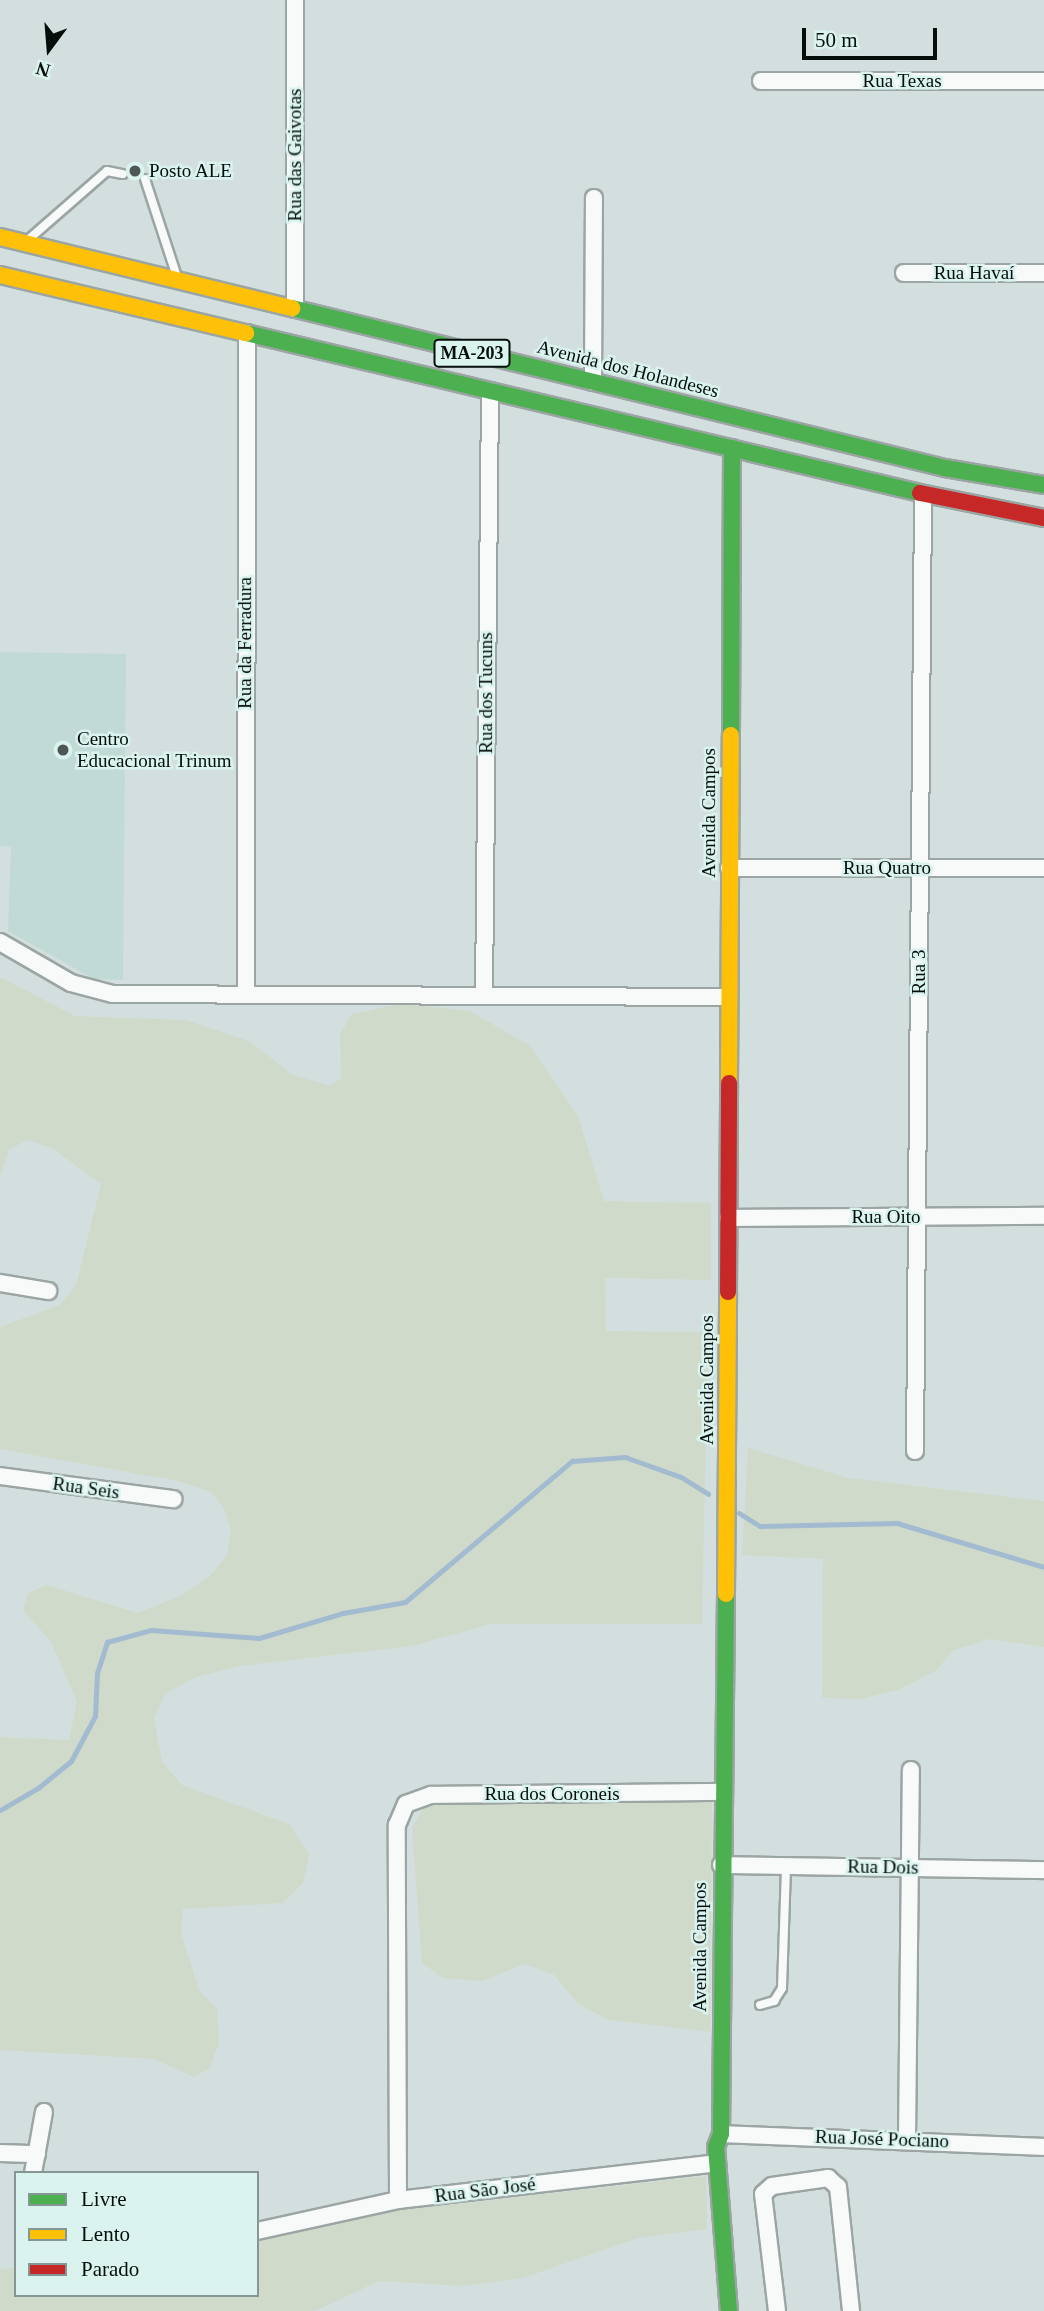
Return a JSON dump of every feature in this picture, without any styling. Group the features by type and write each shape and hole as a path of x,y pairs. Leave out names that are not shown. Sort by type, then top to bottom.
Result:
{"main road":[{"name":"Avenida dos Holandeses","path":"0,237 945,468 1044,485"},
{"name":"MA-203","path":"0,275 923,494 1044,517"},
{"name":"Avenida Campos","path":"729,2311 716,2164 720,2134 732,448"}],"street":[{"name":"Rua das Gaivotas","path":"295,0 295,309"},
{"name":"Rua Texas","path":"761,80 1044,81"},
{"path":"593,382 594,198"},
{"name":"Rua Havaí","path":"904,273 1044,273"},
{"name":"Rua da Ferradura","path":"246,994 247,333"},
{"name":"Rua dos Tucuns","path":"485,996 489,391"},
{"name":"Rua 3","path":"915,1451 923,494"},
{"name":"Rua Quatro","path":"729,868 1044,868"},
{"path":"0,942 71,983 113,994 729,997"},
{"name":"Rua Oito","path":"728,1218 1044,1216"},
{"path":"0,1283 48,1291"},
{"name":"Rua Seis","path":"0,1476 173,1499"},
{"path":"907,2139 911,1770"},
{"name":"Rua dos Coroneis","path":"398,2200 397,1825 406,1804 431,1794 723,1792"},
{"name":"Rua Dois","path":"721,1866 1044,1870"},
{"path":"33,2171 44,2112"},
{"name":"Rua José Pociano","path":"720,2134 907,2139 1044,2147"},
{"path":"0,2153 37,2154"},
{"name":"Rua São José","path":"259,2231 398,2200 716,2164"},
{"path":"777,2311 763,2194 772,2186 828,2178 838,2188 851,2311"}],"lane":[{"path":"24,243 107,172 123,174"},
{"path":"145,179 177,280"},
{"path":"760,2004 774,2001 782,1988 786,1866"}],"shaded area":[{"name":"Centro Educacional Trinum","path":"0,652 126,654 123,980 94,979 8,931 11,847 0,846"},
{"path":"0,977 75,1016 186,1020 249,1041 293,1075 330,1086 341,1078 340,1034 352,1014 400,1004 470,1011 530,1046 578,1116 604,1201 711,1203 711,1280 605,1278 606,1331 708,1332 702,1624 490,1624 412,1646 240,1666 196,1677 165,1694 154,1719 162,1762 182,1785 289,1824 309,1854 303,1883 283,1903 183,1909 181,1932 199,1990 217,2009 219,2043 209,2069 193,2077 155,2059 0,2050 0,1737 69,1740 77,1701 51,1642 23,1610 28,1593 46,1585 138,1613 180,1596 210,1576 227,1555 231,1530 224,1508 211,1492 178,1481 0,1449 0,1327 60,1305 76,1285 101,1184 52,1148 27,1140 9,1150 0,1177"},
{"path":"748,1448 849,1478 1044,1501 1044,1647 990,1639 952,1651 937,1670 898,1690 860,1699 822,1698 823,1559 742,1555"},
{"path":"429,1799 712,1800 710,2032 609,2020 578,2004 554,1975 525,1964 482,1981 443,1978 422,1963 412,1828"},
{"path":"706,2176 707,2229 638,2238 523,2278 463,2286 379,2281 315,2311 0,2311 0,2269 14,2268 14,2297 259,2297 259,2240 385,2212"}],"waterway":[{"path":"0,1810 38,1788 71,1761 95,1716 97,1673 107,1642 151,1630 259,1638 343,1613 405,1602 572,1461 625,1457 681,1477 708,1494"},
{"path":"739,1513 760,1526 897,1523 1044,1567"}],"traffic: fast":[{"path":"292,308 945,468 1044,485"},
{"path":"246,333 920,493"},
{"path":"731,735 732,448"},
{"path":"726,1594 721,2134 716,2147 729,2311"}],"traffic: slow":[{"path":"0,237 292,308"},
{"path":"0,275 246,333"},
{"path":"729,1083 731,735"},
{"path":"726,1594 728,1292"}],"traffic: jam":[{"path":"920,493 1044,518"},
{"path":"728,1292 729,1083"}],"place":[{"name":"Posto ALE","path":"135,171"},
{"name":"Centro Educacional Trinum","path":"63,750"}]}
